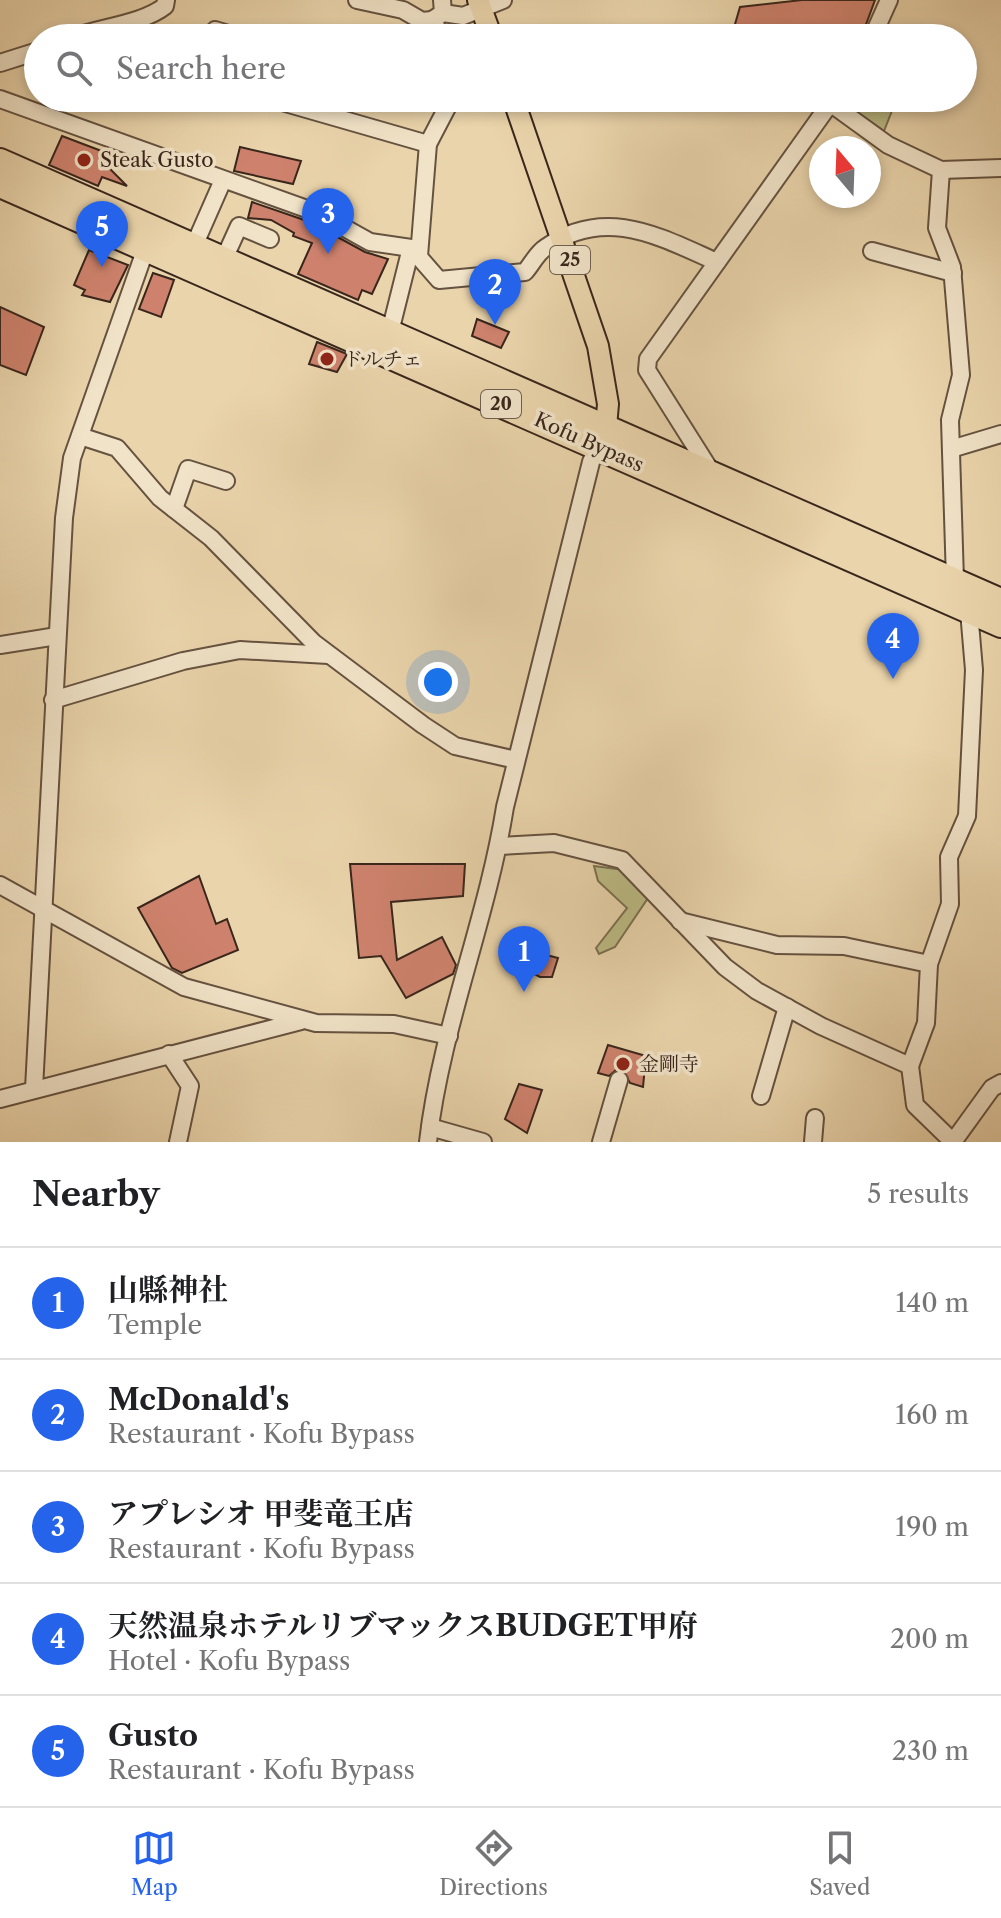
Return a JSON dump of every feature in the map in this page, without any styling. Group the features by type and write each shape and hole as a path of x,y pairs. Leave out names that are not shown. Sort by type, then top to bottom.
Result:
{"highway":[{"name":"Kofu Bypass","path":"0,161 390,332 1001,625"},
{"name":"Kofu Bypass","path":"0,185 602,436 707,473 1001,601"}],"main road":[{"path":"480,4 487,24"},
{"name":"25","path":"518,112 598,346 608,404 602,436"}],"street":[{"path":"112,24 135,21 156,13 165,6 166,0"},
{"path":"357,0 403,10 422,21 439,11 463,16 480,4 503,0"},
{"path":"878,24 889,0"},
{"path":"0,63 24,55"},
{"path":"0,99 24,108"},
{"path":"36,112 318,213 370,242 415,252 439,280 525,272 542,250 563,237 619,226 643,229 717,262"},
{"path":"327,112 428,144"},
{"path":"390,332 415,252 428,144 445,112"},
{"path":"707,473 707,465 647,370 648,359 824,112"},
{"path":"846,112 888,145 941,170 1001,168"},
{"path":"941,170 937,228 953,273 961,375 950,420 955,580"},
{"path":"194,246 223,180"},
{"path":"224,259 239,226 270,239"},
{"path":"34,1089 64,518 72,458 146,248"},
{"path":"872,251 953,273"},
{"path":"951,449 1001,434"},
{"path":"80,436 117,448 174,509 211,538 259,589 330,655 455,746 516,760"},
{"path":"483,1142 429,1134 449,1036 499,846 516,760 602,436"},
{"path":"174,509 188,469 226,481"},
{"path":"969,611 974,670 967,816 949,857 950,904 929,964 926,1023 910,1066 915,1105 953,1142 992,1088 1001,1083"},
{"path":"0,645 57,636"},
{"path":"53,700 183,661 240,650 330,655"},
{"path":"499,846 554,843 622,860 725,967 757,991 910,1066"},
{"path":"0,885 184,987 306,1020 394,1024 449,1036"},
{"path":"680,921 777,945 844,946 929,964"},
{"path":"761,1096 787,1007"},
{"path":"0,1099 306,1020"},
{"path":"169,1054 190,1086 178,1142"},
{"path":"601,1142 619,1080"},
{"path":"813,1142 815,1118"}],"shaded area":[{"path":"856,112 891,112 884,131"},
{"path":"594,866 624,870 648,898 615,947 599,954 596,948 627,908 598,881"}],"building":[{"path":"802,0 875,0 866,24 735,24 740,7"},
{"path":"62,136 112,155 110,169 127,186 102,177 98,186 49,165"},
{"path":"240,147 301,161 293,184 234,171"},
{"path":"252,202 310,222 365,252 388,259 372,294 362,290 358,300 298,274 312,243 293,236 294,233 271,220 248,218"},
{"path":"89,250 128,265 110,302 82,295 85,290 74,285"},
{"path":"153,273 174,280 161,317 139,309"},
{"path":"0,307 44,327 26,375 0,365"},
{"path":"477,319 509,332 501,348 472,336"},
{"name":"ドルチェ","path":"317,342 347,354 337,372 309,364"},
{"path":"350,864 465,864 463,896 391,902 397,960 442,937 456,965 453,974 406,998 381,956 359,958"},
{"path":"199,876 216,924 227,919 238,950 182,973 172,968 138,908"},
{"path":"527,950 558,958 552,977 540,977 519,966"},
{"name":"金剛寺","path":"608,1045 646,1056 643,1087 630,1083 623,1070 616,1070 609,1076 598,1073"},
{"path":"519,1084 542,1090 527,1133 505,1119"}],"place":[{"name":"Steak Gusto","path":"84,160"},
{"name":"アプレシオ 甲斐竜王店","path":"328,254"},
{"name":"Gusto","path":"102,267"},
{"name":"McDonald's","path":"495,325"},
{"name":"ドルチェ","path":"327,359"},
{"name":"天然温泉ホテルリブマックスBUDGET甲府","path":"893,679"},
{"name":"山縣神社","path":"524,992"},
{"name":"金剛寺","path":"623,1064"}]}
